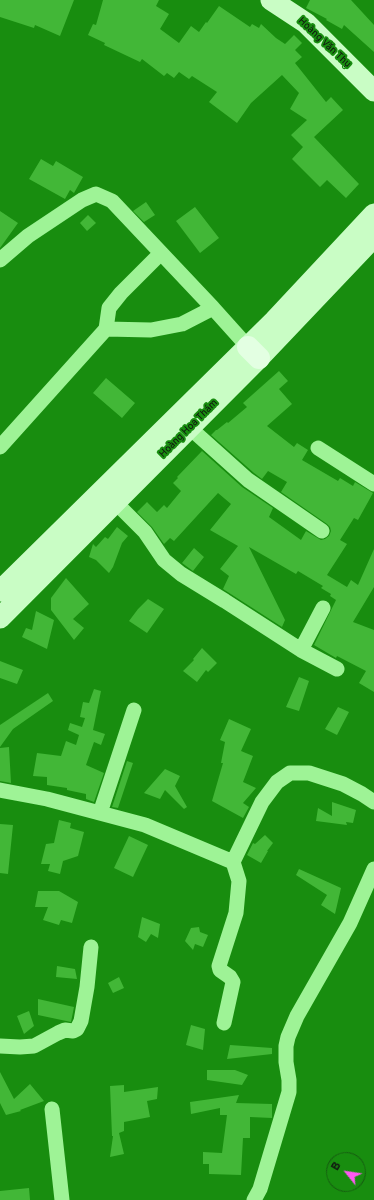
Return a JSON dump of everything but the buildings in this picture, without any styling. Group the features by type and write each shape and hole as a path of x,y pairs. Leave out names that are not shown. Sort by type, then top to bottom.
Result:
{"main road":[{"name":"Hoàng Văn Thụ","path":"271,0 306,23 374,90"},
{"name":"Hoàng Hoa Thám","path":"0,618 190,428 253,353 274,321 374,214"},
{"name":"Hoàng Hoa Thám","path":"0,591 374,237"}],"street":[{"path":"2,255 82,200 96,194 112,201 160,254 214,308 253,353"},
{"path":"0,447 106,329 109,308 121,293 160,254"},
{"path":"106,329 151,330 182,324 214,308"},
{"path":"190,428 248,480 322,531"},
{"path":"318,448 374,484"},
{"path":"116,503 145,532 164,560 181,574 301,650 337,669"},
{"path":"301,650 323,608"},
{"path":"100,813 134,710"},
{"path":"224,1023 233,982 230,977 220,970 219,966 236,914 240,881 233,862 262,802 277,782 290,773 309,773 344,784 374,802"},
{"path":"0,790 47,799 145,825 233,862"},
{"path":"254,1200 260,1190 289,1092 286,1062 286,1046 288,1037 297,1016 350,923 374,869"},
{"path":"0,1046 34,1046 65,1030 73,1031 77,1029 81,1021 87,987 91,947"},
{"path":"52,1109 62,1200"}]}
